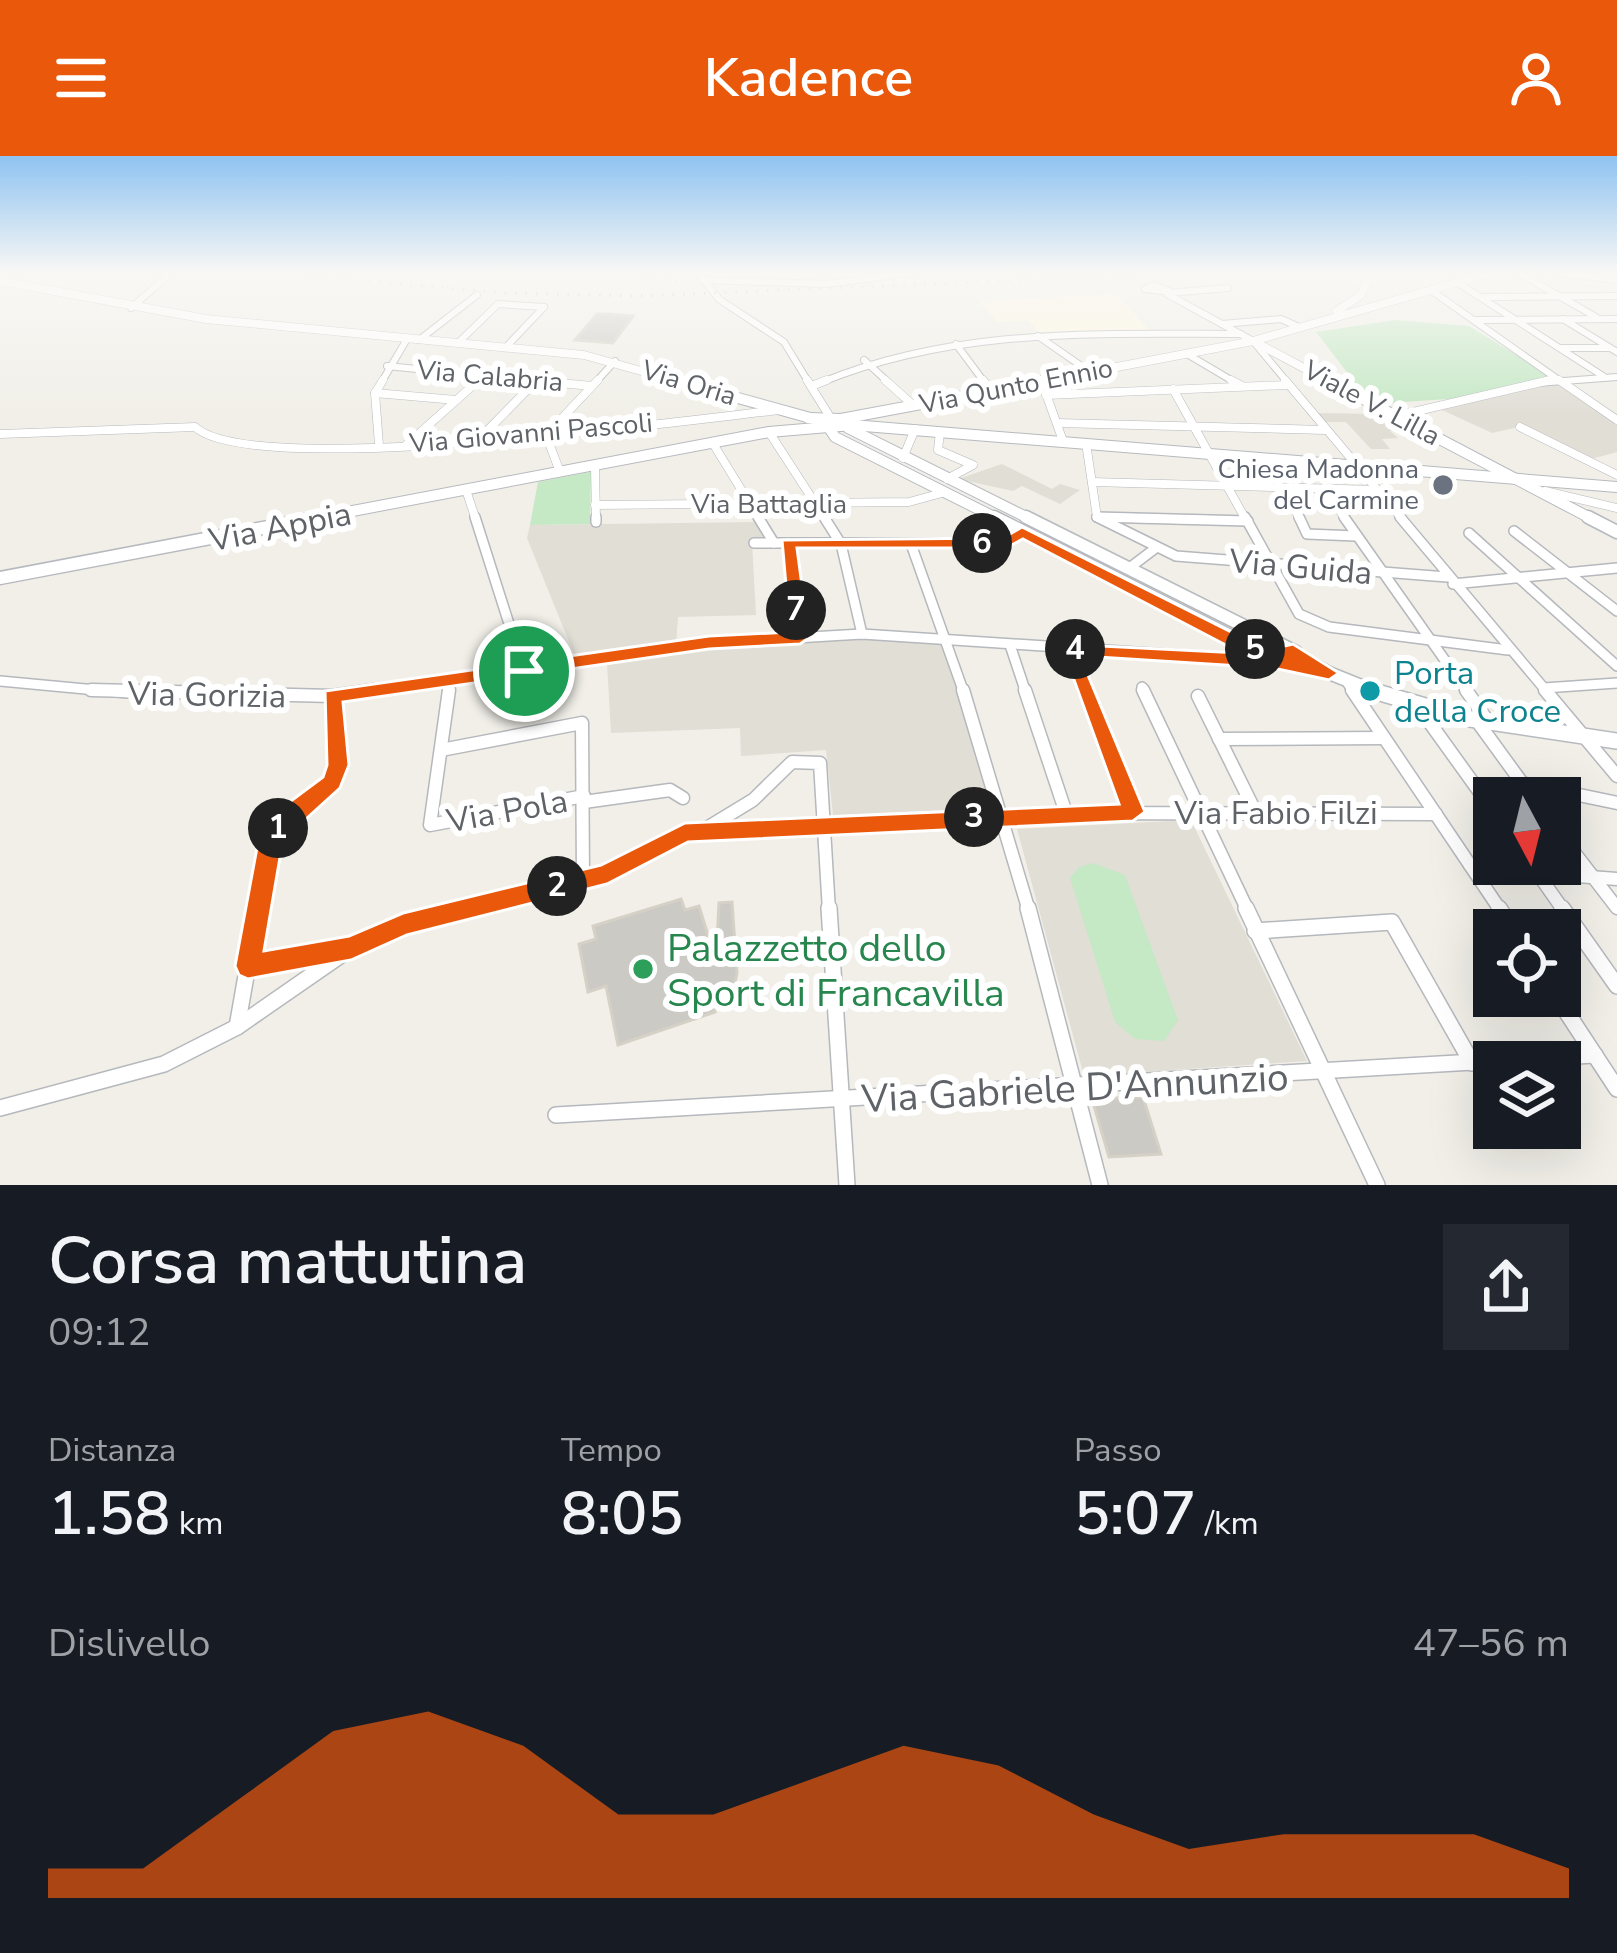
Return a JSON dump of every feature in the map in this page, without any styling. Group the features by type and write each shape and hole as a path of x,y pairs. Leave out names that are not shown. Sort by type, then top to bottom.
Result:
{"main road":[{"name":"Via Oria","path":"238,320 615,361 830,421"},
{"name":"Via Qunto Ennio","path":"830,421 1187,354 1324,320"},
{"name":"Viale V. Lilla","path":"1248,337 1617,532"},
{"path":"830,421 1617,487"},
{"path":"830,421 903,458 1022,532 1273,660 1329,673"},
{"path":"830,421 835,437 1128,569 1347,682 1481,719 1617,741"},
{"name":"Via Appia","path":"0,578 830,421"},
{"path":"1273,660 1280,650 1296,652"}],"street":[{"path":"419,340 445,320"},
{"path":"458,343 482,320"},
{"path":"505,348 532,320"},
{"path":"756,320 784,342 814,385 830,421"},
{"name":"Viale V. Lilla","path":"1215,320 1248,337"},
{"path":"1222,324 1287,320"},
{"path":"1287,320 1299,327"},
{"path":"1474,320 1617,420"},
{"path":"1514,320 1605,377"},
{"path":"1565,320 1615,349"},
{"path":"814,385 864,360 1036,334 1248,337 1617,776"},
{"path":"1036,334 1090,372"},
{"path":"379,445 375,393 407,339"},
{"path":"956,344 991,391"},
{"path":"1559,348 1615,349"},
{"path":"1187,354 1243,386"},
{"path":"864,360 913,405"},
{"path":"560,472 546,435 615,361"},
{"name":"Via Calabria","path":"387,366 592,386"},
{"path":"405,446 483,376"},
{"path":"1396,416 1557,378 1617,380"},
{"path":"475,443 536,381"},
{"path":"1041,381 1064,441"},
{"path":"1046,395 1286,385"},
{"path":"1173,389 1299,614 1329,627 1509,650"},
{"path":"375,393 456,400"},
{"name":"Via Giovanni Pascoli","path":"0,434 195,427 205,436 241,445 405,446 475,443 780,410"},
{"path":"1057,423 1325,430"},
{"path":"1520,427 1617,476"},
{"path":"903,458 915,429"},
{"path":"940,431 938,450 973,465 944,486"},
{"path":"769,432 820,504 841,544 862,634"},
{"path":"712,442 774,543"},
{"path":"1086,443 1097,517 1248,521"},
{"path":"595,465 596,522"},
{"path":"1092,482 1376,490"},
{"name":"Via Battaglia","path":"595,506 909,502 944,486"},
{"path":"1285,488 1306,534 1356,536"},
{"path":"1324,488 1517,777"},
{"path":"1535,489 1617,508"},
{"path":"466,490 524,671"},
{"name":"Via Guida","path":"1097,517 1176,556 1450,580 1617,568"},
{"path":"754,544 1006,543 1022,532"},
{"path":"1514,532 1617,611"},
{"path":"1469,533 1617,665"},
{"path":"788,543 800,638"},
{"path":"911,544 949,640 1001,816 1100,1185"},
{"path":"1128,569 1157,547"},
{"name":"Via Gorizia","path":"0,681 120,693 332,696 709,643 862,634 1273,660"},
{"path":"1010,645 1066,814"},
{"path":"1067,649 1133,812"},
{"path":"0,1108 164,1064 237,1027 351,948 403,925 583,880 582,723 441,749 450,682"},
{"path":"1347,682 1499,909"},
{"path":"1544,688 1617,683"},
{"path":"1142,687 1377,1185"},
{"path":"237,1027 271,837 284,819 332,782 338,765 332,696"},
{"path":"1198,696 1256,812"},
{"path":"1417,705 1473,783"},
{"path":"1219,739 1384,738"},
{"name":"Via Pola","path":"441,749 430,825 584,799 670,790 683,798"},
{"path":"703,831 753,800 791,762 820,763 847,1185"},
{"path":"1581,796 1617,803"},
{"name":"Via Fabio Filzi","path":"583,880 607,874 685,832 823,822 1200,810 1436,814"},
{"path":"1581,861 1617,908"},
{"path":"1581,873 1617,879"},
{"path":"1545,885 1617,986"},
{"path":"1255,931 1392,922 1472,1063"},
{"path":"248,966 351,948"},
{"path":"1570,1017 1617,1089"},
{"name":"Via Gabriele D'Annunzio","path":"556,1115 1594,1055"}],"shaded area":[{"path":"995,320 1140,320 1150,331 1038,332 1029,321"},
{"path":"1558,382 1617,423 1617,452 1591,459 1523,426 1492,433 1442,410"},
{"path":"1316,413 1376,414 1403,429 1390,431 1398,438 1382,439 1390,449 1371,449 1346,422 1324,422"},
{"path":"1002,464 1052,489 1060,484 1080,490 1060,504 1022,486 1013,491 958,479"},
{"path":"756,522 763,537 752,541 756,615 678,617 676,644 576,659 527,538 530,525"},
{"path":"846,636 947,643 992,808 833,815 826,750 741,756 740,728 611,733 607,663 713,646"},
{"path":"1191,820 1307,1061 1084,1076 1017,829"}],"green space":[{"path":"1396,320 1469,326 1552,377 1462,398 1388,403 1342,378 1350,376 1316,332"},
{"path":"591,472 590,524 530,525 538,482"},
{"path":"1093,863 1125,875 1178,1020 1164,1041 1135,1039 1115,1022 1070,878 1079,867"}],"building":[{"path":"592,320 630,320 613,343 575,340"},
{"name":"Palazzetto dello Sport di Francavilla","path":"681,899 685,910 699,906 716,961 719,903 732,902 737,973 732,998 711,999 715,1012 618,1045 606,986 588,992 579,944 596,939 593,926"},
{"path":"1143,1097 1161,1154 1109,1157 1092,1099"}],"place":[{"name":"Chiesa Madonna del Carmine","path":"1443,485"},
{"name":"Porta della Croce","path":"1370,691"},
{"name":"Palazzetto dello Sport di Francavilla","path":"643,969"}],"route":[{"path":"524,671 332,696 338,765 332,782 284,819 271,837 248,966 351,948 403,925 607,874 685,832 823,822 1133,812 1067,649 1273,661 1275,653 1286,649 1329,673 1273,661 1022,532 1006,543 788,543 800,638 709,643 524,671"}]}
